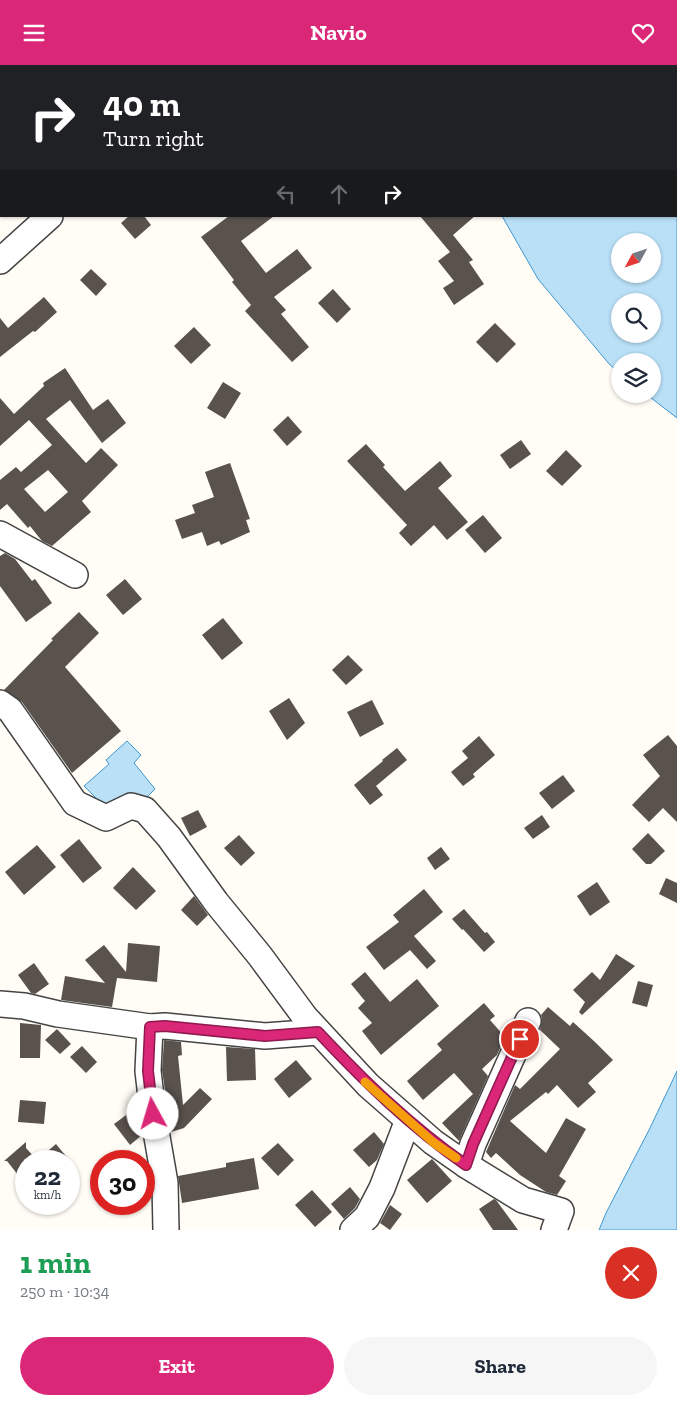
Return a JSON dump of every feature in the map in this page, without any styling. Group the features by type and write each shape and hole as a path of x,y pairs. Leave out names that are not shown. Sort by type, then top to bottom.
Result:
{"street":[{"path":"0,261 49,217"},
{"path":"0,534 75,575"},
{"path":"0,703 10,710 75,803 106,818 131,806 145,810 170,837 216,902 260,956 304,1017 368,1085 434,1143 466,1165 523,1200 561,1211 554,1230"},
{"path":"0,1004 24,1006 58,1014 150,1027 165,1026 265,1036 318,1032"},
{"path":"466,1165 473,1144 528,1021"},
{"path":"150,1027 148,1071 153,1114 165,1183 166,1230"},
{"path":"352,1230 367,1217 382,1188 408,1120"}],"water":[{"path":"503,217 677,217 677,418 658,403 661,403 661,353 611,353 610,365 538,279"},
{"path":"127,741 141,755 134,763 155,789 139,805 110,812 84,786 109,764 106,760"},
{"path":"677,1071 677,1230 599,1230 606,1213"}],"building":[{"path":"128,217 145,217 151,225 135,239 121,223"},
{"path":"228,217 273,217 241,241 266,273 297,249 312,268 274,297 286,310 281,314 309,347 292,362 245,311 251,305 232,282 234,280 201,237"},
{"path":"421,217 474,217 453,235 473,260 469,262 484,284 454,305 443,288 454,281 438,261 450,252"},
{"path":"91,269 107,284 96,296 80,280"},
{"path":"333,289 351,309 337,323 318,303"},
{"path":"44,297 57,312 35,332 33,331 0,357 0,318 8,328"},
{"path":"495,323 516,344 497,363 476,342"},
{"path":"194,327 211,345 191,364 174,346"},
{"path":"65,368 93,410 108,399 126,423 102,443 70,400 46,419 86,463 101,448 118,465 82,501 91,512 52,546 42,541 30,526 28,528 7,504 0,510 0,480 16,467 21,472 52,445 29,420 0,446 0,398 14,414 44,386 43,383","holes":["48,470 68,492 45,512 24,489"]},
{"path":"223,382 241,393 225,419 207,408"},
{"path":"288,416 302,432 287,446 273,430"},
{"path":"521,440 531,454 510,469 500,455"},
{"path":"366,444 385,465 383,467 405,491 440,461 452,476 438,488 468,522 447,540 434,525 411,546 399,533 407,525 347,461"},
{"path":"566,450 582,466 562,486 546,471"},
{"path":"230,463 250,519 246,520 250,532 221,545 219,541 207,546 202,532 182,539 175,520 195,513 192,505 214,497 205,472"},
{"path":"483,515 502,538 485,553 465,530"},
{"path":"5,553 15,559 32,581 35,579 52,603 26,622 0,586 0,556"},
{"path":"125,579 142,599 123,615 106,595"},
{"path":"79,612 99,633 65,667 121,731 72,773 22,702 4,690"},
{"path":"223,618 243,643 222,660 202,635"},
{"path":"348,655 363,670 346,685 332,670"},
{"path":"289,698 305,723 287,740 269,711"},
{"path":"372,700 384,724 360,737 347,712"},
{"path":"668,735 677,746 677,822 663,808 649,822 632,805 660,776 643,755"},
{"path":"479,736 495,755 473,774 475,777 463,786 451,772 468,758 462,751"},
{"path":"397,748 407,760 376,786 383,795 370,805 354,785"},
{"path":"563,775 575,791 552,809 539,793"},
{"path":"198,810 207,827 190,836 181,818"},
{"path":"542,815 550,827 533,839 524,828"},
{"path":"648,833 665,851 651,864 646,864 632,849"},
{"path":"239,835 255,853 241,866 224,848"},
{"path":"79,839 102,868 83,883 60,855"},
{"path":"37,845 56,867 24,895 5,872"},
{"path":"441,847 450,859 435,870 427,858"},
{"path":"133,867 156,891 136,910 113,888"},
{"path":"666,878 677,883 677,903 659,894"},
{"path":"597,882 610,902 590,916 577,896"},
{"path":"424,889 443,912 414,936 436,961 427,969 410,950 384,970 366,947 399,922 393,915"},
{"path":"194,896 208,915 197,926 181,910"},
{"path":"464,909 495,942 484,952 452,919"},
{"path":"128,943 160,946 157,982 117,978 112,1007 61,1000 65,976 105,983 85,960 104,945 126,972"},
{"path":"616,954 635,966 582,1015 579,1012 585,1002 573,990 592,972 600,980"},
{"path":"34,963 49,984 35,994 31,993 18,975"},
{"path":"365,972 390,1002 417,979 439,1006 381,1055 362,1031 372,1023 358,1008 365,1001 351,984"},
{"path":"638,981 653,985 647,1007 632,1003"},
{"path":"484,1003 495,1016 490,1020 505,1037 497,1055 482,1069 488,1076 459,1141 442,1123 473,1094 454,1073 423,1100 407,1081 442,1050 437,1044"},
{"path":"548,1007 570,1026 573,1022 613,1060 588,1083 596,1092 578,1108 557,1085 548,1094 546,1092 510,1121 546,1153 566,1118 586,1129 559,1176 566,1181 557,1195 546,1192 520,1175 496,1153 491,1158 486,1152 515,1085 520,1089 560,1049 540,1030 541,1015"},
{"path":"20,1023 41,1025 40,1058 20,1058"},
{"path":"57,1029 71,1044 60,1054 45,1040"},
{"path":"164,1040 181,1042 182,1055 178,1056 183,1105 200,1088 212,1099 184,1128 171,1132 162,1070"},
{"path":"82,1046 97,1062 86,1073 70,1057"},
{"path":"226,1047 255,1049 256,1080 227,1081"},
{"path":"296,1060 312,1079 289,1098 274,1079"},
{"path":"20,1100 46,1102 44,1124 18,1122"},
{"path":"133,1110 139,1118 142,1135 130,1145 114,1124"},
{"path":"374,1132 384,1144 377,1160 369,1167 353,1150"},
{"path":"26,1142 28,1150 17,1150"},
{"path":"278,1143 294,1160 278,1176 261,1158"},
{"path":"56,1144 61,1150 49,1150"},
{"path":"15,1152 15,1171 7,1161 4,1161"},
{"path":"254,1158 259,1189 182,1203 178,1176 226,1167 226,1163"},
{"path":"432,1159 452,1181 427,1203 407,1180"},
{"path":"350,1187 360,1199 355,1208 344,1219 331,1204"},
{"path":"312,1190 332,1212 315,1227 295,1205"},
{"path":"494,1199 518,1230 493,1230 479,1209"},
{"path":"390,1205 402,1214 390,1230 380,1223"}],"slow traffic":[{"path":"365,1082 434,1143 456,1158"}],"route":[{"path":"153,1114 148,1071 150,1027 165,1026 265,1036 318,1032 368,1085 434,1143 466,1165 473,1144 520,1039"}]}
